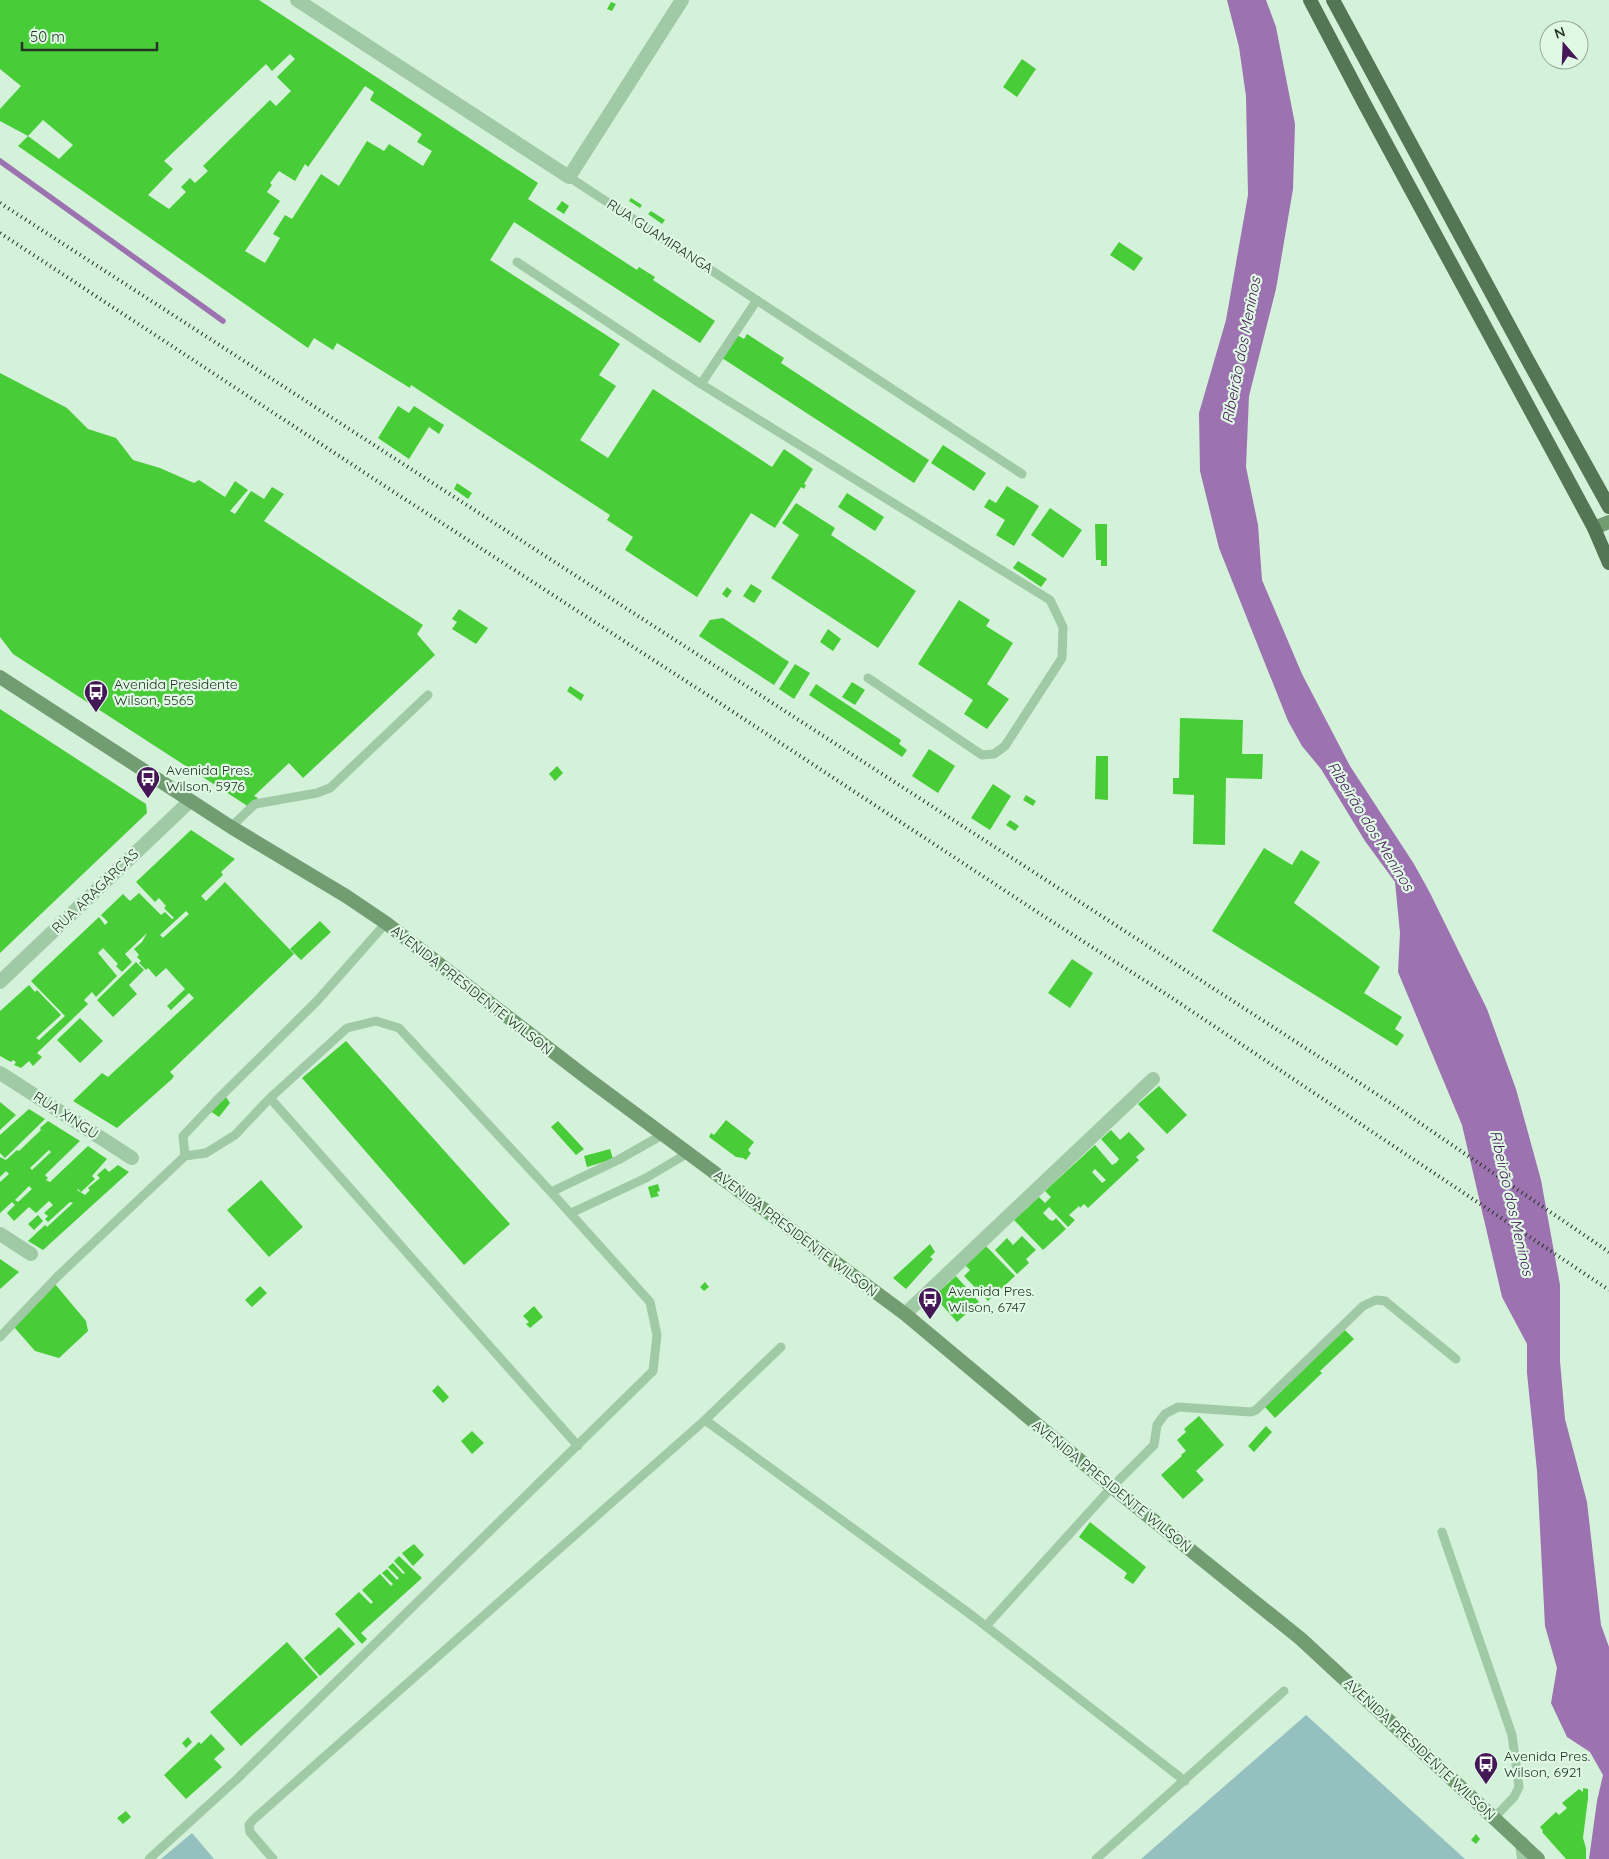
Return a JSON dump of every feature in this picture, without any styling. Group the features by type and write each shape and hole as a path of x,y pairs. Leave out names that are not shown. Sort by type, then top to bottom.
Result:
{"main road":[{"path":"1310,0 1594,528 1609,563"},
{"path":"1333,0 1516,340 1609,507"},
{"path":"1594,528 1609,522"},
{"name":"AVENIDA PRESIDENTE WILSON","path":"0,677 190,801 346,896 386,923 587,1078 905,1314 1112,1487 1259,1604 1301,1640 1538,1859"}],"street":[{"name":"RUA GUAMIRANGA","path":"297,0 569,176"},
{"path":"569,176 682,0"},
{"name":"RUA ARAGARÇAS","path":"0,982 190,801"},
{"name":"RUA XINGU","path":"0,1073 132,1158"},
{"path":"905,1314 1153,1079"},
{"path":"0,1234 31,1254"},
{"path":"1522,1843 1524,1859"}],"lane":[{"name":"RUA GUAMIRANGA","path":"569,176 1022,474"},
{"path":"517,262 701,384 1050,600 1064,627 1062,658 1005,746 994,754 982,755 868,678"},
{"path":"701,384 757,300"},
{"path":"231,827 255,804 317,793 330,788 428,695"},
{"path":"185,1156 183,1136 317,1001 386,923"},
{"path":"0,1337 58,1276 185,1156 206,1153 235,1135 270,1098 347,1028 376,1021 399,1028 571,1213 650,1302 657,1334 653,1371 237,1779 149,1859"},
{"path":"270,1098 578,1446"},
{"path":"551,1192 618,1160 664,1134"},
{"path":"571,1213 646,1178 688,1152"},
{"path":"986,1626 1112,1487 1154,1444 1157,1426 1165,1414 1178,1407 1251,1412 1256,1410 1363,1306 1376,1300 1385,1301 1456,1359"},
{"path":"273,1859 250,1832 249,1825 253,1820 705,1420 781,1347"},
{"path":"705,1420 986,1626 1185,1781"},
{"path":"1442,1532 1512,1735 1519,1787 1514,1797 1494,1818"},
{"path":"1096,1859 1284,1691"}],"shaded area":[{"path":"1306,1715 1465,1859 1141,1859"},
{"path":"192,1833 214,1859 161,1859"}],"water":[{"name":"Ribeirão dos Meninos","path":"1227,0 1266,0 1276,27 1295,124 1293,189 1276,289 1249,396 1246,467 1258,525 1262,580 1302,674 1350,766 1414,864 1487,1009 1516,1089 1541,1180 1560,1285 1560,1361 1565,1419 1587,1502 1601,1625 1609,1647 1609,1859 1589,1859 1597,1801 1603,1775 1590,1752 1567,1737 1551,1703 1557,1668 1545,1626 1537,1471 1527,1373 1527,1344 1502,1297 1462,1125 1398,972 1400,933 1395,882 1365,841 1321,769 1302,746 1288,721 1219,548 1200,471 1199,413 1226,320 1248,195 1246,96 1239,47"}],"building":[{"path":"0,0 259,0 538,183 528,199 637,270 639,267 655,277 653,280 715,321 700,343 514,222 490,260 620,344 599,375 616,386 580,440 608,458 653,389 772,467 784,449 813,469 804,484 806,485 804,489 801,487 775,528 751,513 697,597 625,550 633,537 607,520 610,515 411,385 410,388 337,343 333,350 314,338 308,348 18,146 28,136 0,121 0,109 21,86 0,69","holes":["290,54 295,59 277,77 291,91 276,106 270,100 203,166 208,171 195,183 190,178 181,187 186,192 169,209 148,195 173,169 164,161 266,64 272,71","365,86 374,92 370,100 422,134 417,142 432,151 423,166 389,144 384,151 367,141 339,186 321,174 292,219 285,215 273,234 280,238 265,263 245,251 280,201 267,192 272,185 270,183 279,171 295,181 305,164 308,167","43,120 73,145 59,159 28,136"]},
{"path":"611,2 616,4 612,11 607,9"},
{"path":"1022,59 1036,69 1017,97 1003,87"},
{"path":"631,198 642,205 640,208 629,201"},
{"path":"562,201 569,206 564,214 556,209"},
{"path":"651,211 665,220 662,224 648,214"},
{"path":"1119,242 1143,258 1134,271 1110,255"},
{"path":"747,334 784,358 781,363 929,460 914,483 722,358 737,335 744,339"},
{"path":"0,373 67,408 88,429 116,438 133,460 160,468 194,483 199,480 225,497 235,481 248,490 230,511 235,514 251,491 264,499 272,487 284,494 264,521 423,625 417,634 435,655 303,778 289,763 254,796 258,798 249,807 13,654 0,637"},
{"path":"398,406 409,413 414,406 444,425 439,434 429,427 409,459 378,438"},
{"path":"943,445 986,473 974,491 931,463"},
{"path":"457,483 472,493 468,499 454,489"},
{"path":"1007,486 1039,506 1014,546 996,535 1005,520 984,507 989,499 996,503"},
{"path":"847,493 884,517 875,531 838,507"},
{"path":"796,503 835,528 831,535 916,591 878,648 771,578 799,535 782,523"},
{"path":"1050,508 1082,530 1063,558 1031,535"},
{"path":"1095,524 1107,524 1107,566 1101,566 1101,560 1096,560"},
{"path":"1018,561 1047,579 1041,587 1013,568"},
{"path":"751,584 762,591 754,603 743,596"},
{"path":"727,587 732,591 727,598 722,594"},
{"path":"959,600 990,620 986,626 1013,643 987,684 1009,699 987,729 964,714 973,700 918,664"},
{"path":"459,609 488,628 476,644 452,629 457,622 452,619"},
{"path":"723,618 789,662 774,685 699,636 710,620"},
{"path":"828,629 841,639 833,651 820,642"},
{"path":"795,664 810,673 794,699 779,689"},
{"path":"852,682 865,690 855,705 842,697"},
{"path":"816,684 901,740 899,744 907,750 902,757 809,695"},
{"path":"570,686 584,695 581,701 567,691"},
{"path":"0,709 146,804 147,813 0,953"},
{"path":"1180,718 1243,720 1242,754 1263,754 1262,779 1226,778 1225,845 1193,844 1194,795 1173,794 1173,778 1179,778"},
{"path":"929,749 955,766 938,793 912,776"},
{"path":"1096,756 1108,756 1108,800 1095,799"},
{"path":"557,766 563,773 555,781 549,774"},
{"path":"993,784 1011,796 990,830 971,818"},
{"path":"1026,795 1036,801 1033,806 1023,800"},
{"path":"1010,820 1019,826 1015,831 1006,825"},
{"path":"191,830 235,859 221,872 223,875 201,896 206,901 225,882 294,954 170,1072 174,1076 172,1079 117,1128 73,1101 102,1073 108,1077 194,998 189,993 171,1010 167,1006 185,989 166,968 156,977 148,968 146,970 139,963 141,961 137,957 139,955 134,949 142,942 147,933 125,954 132,962 122,972 116,966 118,964 103,948 98,953 117,976 96,997 92,992 84,1000 88,1004 37,1053 42,1057 33,1066 29,1061 21,1068 14,1065 16,1062 13,1060 11,1062 0,1056 0,1011 29,985 35,992 37,990 61,1015 36,1038 39,1040 65,1016 31,981 99,917 105,925 108,922 101,915 123,894 130,901 139,893 161,915 165,912 172,919 174,918 164,908 166,906 159,898 155,902 136,882","holes":["186,911 189,914 163,938 160,935"]},
{"path":"1264,848 1292,865 1301,850 1320,862 1294,903 1380,967 1364,993 1402,1017 1395,1029 1404,1035 1397,1046 1212,931"},
{"path":"320,921 331,932 301,960 290,949"},
{"path":"1072,959 1093,973 1070,1008 1048,993"},
{"path":"136,962 144,970 129,985 137,994 113,1017 97,1000"},
{"path":"80,1018 103,1041 80,1063 57,1040"},
{"path":"346,1041 510,1224 464,1265 302,1078"},
{"path":"1159,1086 1187,1115 1167,1134 1138,1104"},
{"path":"226,1097 230,1103 219,1117 210,1111 216,1102 220,1103"},
{"path":"0,1102 16,1115 0,1130"},
{"path":"29,1109 45,1119 5,1158 0,1153 0,1135"},
{"path":"726,1120 754,1142 748,1150 751,1153 746,1160 736,1157 709,1137 711,1133 714,1135"},
{"path":"48,1121 80,1141 45,1175 48,1178 46,1180 50,1182 88,1146 107,1159 92,1176 95,1179 81,1192 77,1190 85,1195 90,1190 88,1188 100,1178 97,1175 105,1168 109,1172 118,1165 129,1172 43,1250 28,1241 45,1225 47,1227 73,1203 70,1202 48,1222 45,1219 48,1216 44,1213 53,1205 49,1201 36,1213 29,1207 14,1221 7,1213 15,1205 12,1202 0,1213 0,1182 9,1174 6,1171 0,1177 0,1157 6,1160 17,1150 19,1151 41,1130 40,1128","holes":["49,1150 51,1152 32,1170 30,1168","29,1186 32,1189 18,1202 15,1200"]},
{"path":"558,1121 584,1149 576,1155 551,1127"},
{"path":"1111,1130 1120,1140 1129,1132 1145,1149 1136,1157 1139,1160 1088,1208 1084,1204 1069,1215 1075,1220 1068,1227 1049,1207 1043,1213 1050,1220 1053,1221 1056,1218 1066,1229 1043,1250 1014,1220 1039,1197 1045,1203 1051,1197 1045,1191 1095,1145 1112,1165 1116,1163 1119,1159 1101,1139","holes":["1095,1169 1106,1180 1102,1183 1092,1172"]},
{"path":"610,1149 613,1159 587,1167 584,1156"},
{"path":"261,1180 303,1227 269,1257 227,1210"},
{"path":"658,1184 660,1191 657,1192 659,1196 651,1198 648,1187"},
{"path":"38,1215 43,1221 34,1230 28,1224"},
{"path":"1022,1236 1036,1250 1026,1259 1029,1263 1017,1274 995,1250 1007,1238 1013,1245"},
{"path":"930,1244 935,1252 930,1257 933,1259 906,1289 893,1278"},
{"path":"986,1246 1015,1276 988,1301 964,1276 970,1270 965,1265"},
{"path":"0,1259 19,1272 0,1289"},
{"path":"956,1276 979,1302 957,1322 934,1296"},
{"path":"705,1282 709,1287 704,1291 700,1287"},
{"path":"55,1284 86,1321 88,1331 59,1358 35,1351 14,1327"},
{"path":"260,1286 267,1293 252,1307 245,1300"},
{"path":"534,1306 543,1317 530,1328 526,1324 529,1322 523,1316"},
{"path":"1345,1330 1354,1339 1275,1418 1264,1406"},
{"path":"438,1385 449,1397 443,1403 432,1391"},
{"path":"1199,1416 1224,1445 1196,1471 1204,1480 1183,1499 1161,1475 1186,1451 1177,1440 1186,1432 1184,1429"},
{"path":"1266,1426 1272,1432 1254,1452 1248,1446"},
{"path":"472,1431 484,1443 472,1454 461,1441"},
{"path":"1090,1522 1146,1567 1133,1584 1124,1578 1127,1573 1079,1537"},
{"path":"414,1544 424,1555 413,1566 402,1553"},
{"path":"399,1556 422,1578 361,1633 367,1639 362,1644 335,1614 359,1592 371,1604 373,1602 362,1590 380,1574 391,1586 393,1584 382,1573 387,1569 397,1580 399,1578 388,1567 393,1563 403,1574 405,1573 394,1561"},
{"path":"339,1627 355,1644 320,1676 304,1658"},
{"path":"287,1642 318,1677 241,1746 210,1712"},
{"path":"211,1734 225,1749 214,1759 222,1767 186,1799 164,1775 199,1742 201,1744"},
{"path":"188,1737 192,1742 186,1748 182,1743"},
{"path":"1583,1788 1588,1789 1583,1838 1586,1848 1586,1859 1566,1859 1542,1832 1540,1827 1556,1812 1559,1815 1567,1808 1562,1803 1579,1789 1583,1792"},
{"path":"126,1811 131,1817 123,1824 117,1818"},
{"path":"1476,1834 1480,1839 1476,1844 1471,1840"}],"waterway":[{"path":"0,161 223,321"}],"railway":[{"path":"0,203 1392,1104 1609,1252"},
{"path":"0,233 1048,919 1169,996 1609,1290"}],"place":[{"name":"Avenida Presidente Wilson, 5565","path":"96,713"},
{"name":"Avenida Pres. Wilson, 5976","path":"148,799"},
{"name":"Avenida Pres. Wilson, 6747","path":"930,1320"},
{"name":"Avenida Pres. Wilson, 6921","path":"1486,1785"}]}
